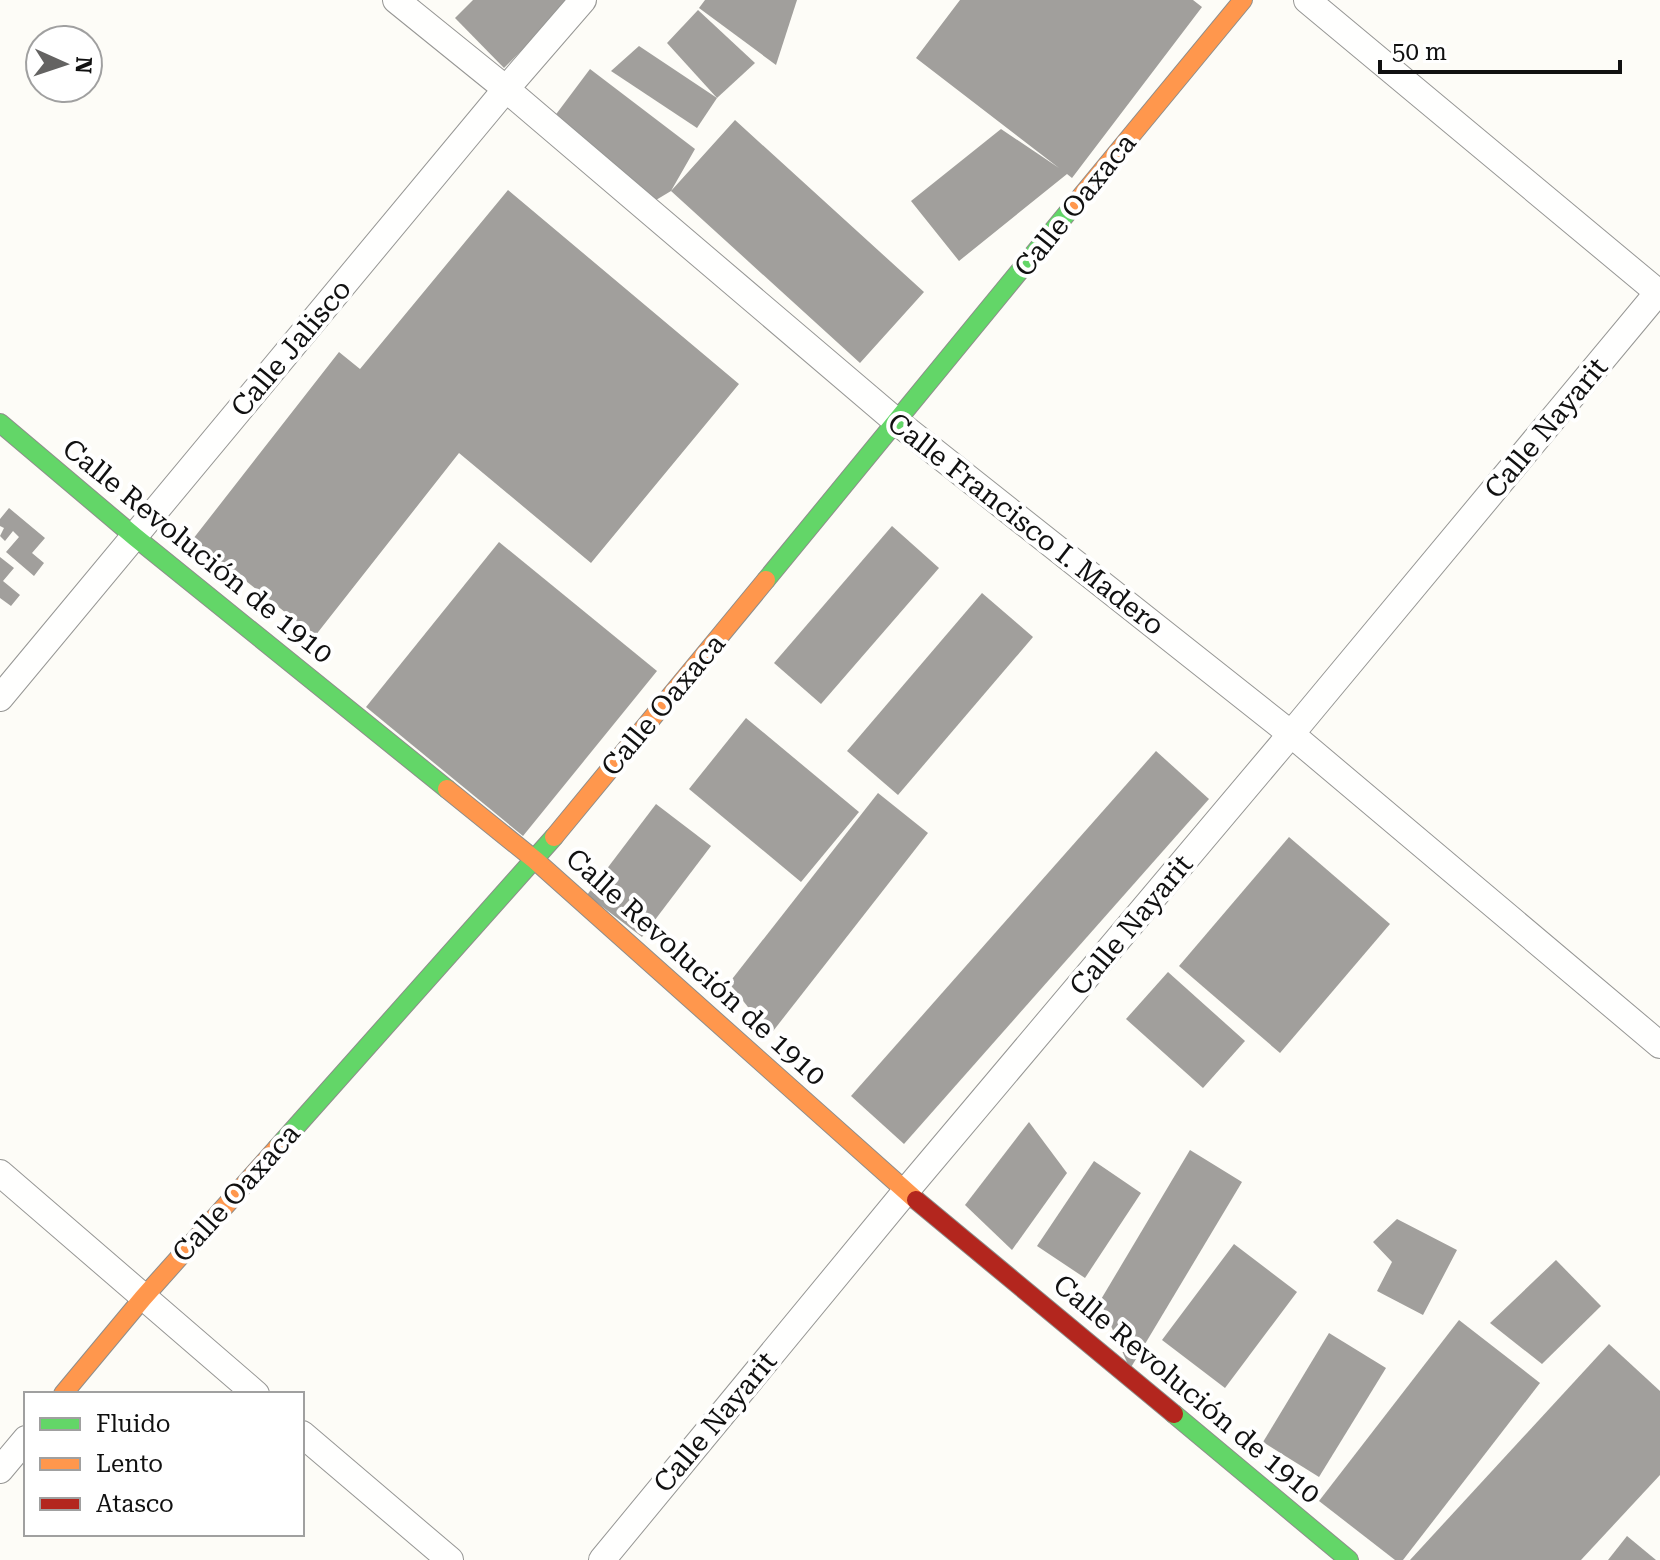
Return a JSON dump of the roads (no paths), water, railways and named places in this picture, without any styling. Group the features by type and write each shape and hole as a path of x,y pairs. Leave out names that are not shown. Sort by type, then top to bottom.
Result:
{"street":[{"name":"Calle Francisco I. Madero","path":"396,0 506,89 897,422 1291,734 1660,1045"},
{"name":"Calle Jalisco","path":"0,698 583,0"},
{"name":"Calle Oaxaca","path":"65,1392 143,1298 535,860 1243,0"},
{"path":"1307,0 1659,292"},
{"name":"Calle Nayarit","path":"602,1560 906,1191 1659,292"},
{"name":"Calle Revolución de 1910","path":"0,423 135,537 535,860 906,1191 1349,1560"},
{"path":"0,1173 254,1392"},
{"path":"304,1436 450,1560"},
{"path":"0,1470 24,1441"}]}
